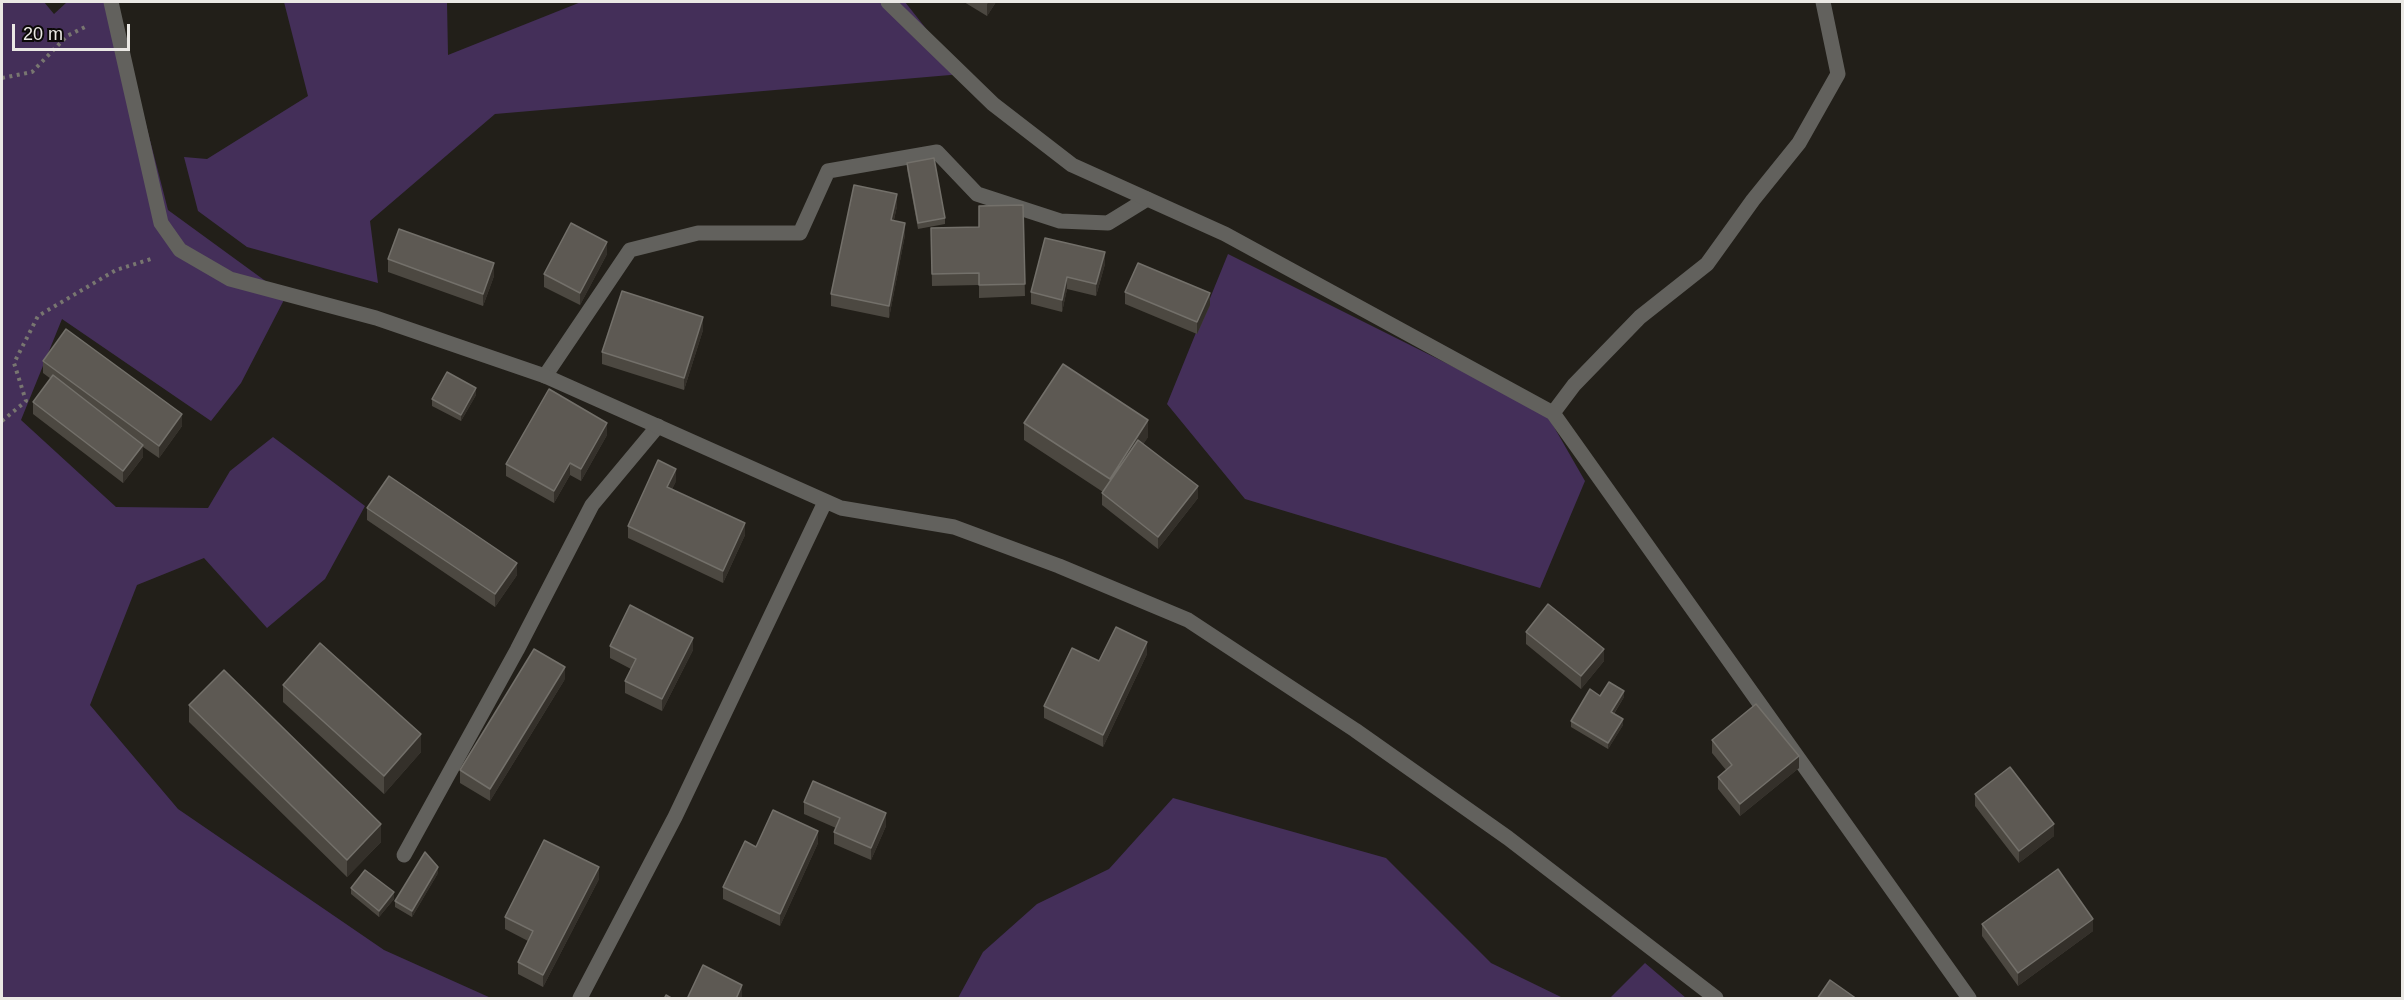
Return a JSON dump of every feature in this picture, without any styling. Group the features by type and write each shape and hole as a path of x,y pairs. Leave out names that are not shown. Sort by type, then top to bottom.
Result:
{"street":[{"path":"888,2 993,104 1072,165 1225,234 1553,413 1969,999"},
{"path":"1553,413 1574,385 1640,317 1707,264 1753,200 1799,143 1838,74 1823,2"},
{"path":"112,7 161,223 180,250 230,279 376,318 545,376 841,508 954,527 1059,566 1188,620 1355,730 1508,838 1716,999"},
{"path":"545,376 630,250 698,233 800,232 828,171 937,152 977,194 1060,221 1108,223 1147,199"},
{"path":"404,855 517,650 592,505 658,426"},
{"path":"580,999 675,817 825,502"}],"path":[{"path":"2,78 32,72 67,36 112,7"},
{"path":"2,421 26,401 14,363 38,316 116,270 180,250"}],"shaded area":[{"path":"2,2 44,2 54,14 67,2 111,2 135,82 168,210 286,296 241,383 211,421 62,319 21,420 116,507 208,508 230,471 273,437 365,506 325,579 267,628 204,558 137,585 90,705 178,809 384,950 491,998 2,998"},
{"path":"284,2 447,2 448,55 581,2 905,2 962,74 495,114 370,221 378,283 247,247 198,211 184,157 207,159 308,96"},
{"path":"1228,254 1546,413 1585,481 1540,588 1245,499 1167,404"},
{"path":"1173,798 1386,858 1491,963 1563,998 958,998 983,952 1037,904 1109,869"},
{"path":"1645,963 1686,998 1610,998"}],"building":[{"path":"934,158 945,218 918,223 907,163"},
{"path":"854,185 897,194 891,220 905,223 889,306 831,294"},
{"path":"1023,205 1025,284 979,285 979,273 932,274 931,228 979,227 979,206"},
{"path":"571,223 607,242 580,293 544,274"},
{"path":"399,229 494,263 483,294 388,259"},
{"path":"1045,238 1105,252 1096,284 1067,277 1062,300 1031,292"},
{"path":"1138,263 1210,293 1197,322 1125,292"},
{"path":"622,291 703,317 684,378 602,352"},
{"path":"66,329 182,414 159,446 43,361"},
{"path":"1063,364 1148,420 1110,479 1024,423"},
{"path":"447,372 476,388 461,415 432,399"},
{"path":"53,375 143,445 123,471 33,402"},
{"path":"549,389 607,423 581,469 570,463 554,491 506,464"},
{"path":"1138,440 1198,486 1158,537 1102,493"},
{"path":"658,460 676,469 667,487 745,523 723,571 628,526"},
{"path":"389,476 517,563 495,594 367,508"},
{"path":"1548,604 1604,649 1581,676 1526,632"},
{"path":"630,605 693,638 662,699 625,681 636,659 610,646"},
{"path":"1116,627 1147,642 1103,735 1044,706 1072,648 1099,661"},
{"path":"320,643 421,734 384,776 283,685"},
{"path":"534,649 565,667 490,789 460,770"},
{"path":"224,670 381,824 347,860 189,705"},
{"path":"1609,682 1624,691 1611,712 1623,719 1608,743 1571,721 1590,689 1600,696"},
{"path":"1756,704 1799,756 1740,804 1718,777 1732,765 1712,740"},
{"path":"2010,767 2054,824 2019,851 1975,794"},
{"path":"813,781 886,813 871,848 834,832 840,818 804,802"},
{"path":"773,810 818,831 780,914 723,887 745,841 756,847"},
{"path":"544,840 599,867 543,975 518,962 533,931 505,917"},
{"path":"425,852 438,867 412,911 395,901"},
{"path":"2058,869 2093,919 2018,973 1982,924"},
{"path":"365,870 394,892 379,911 351,888"},
{"path":"703,965 742,985 736,999 687,999"},
{"path":"1830,980 1857,999 1817,999"}]}
